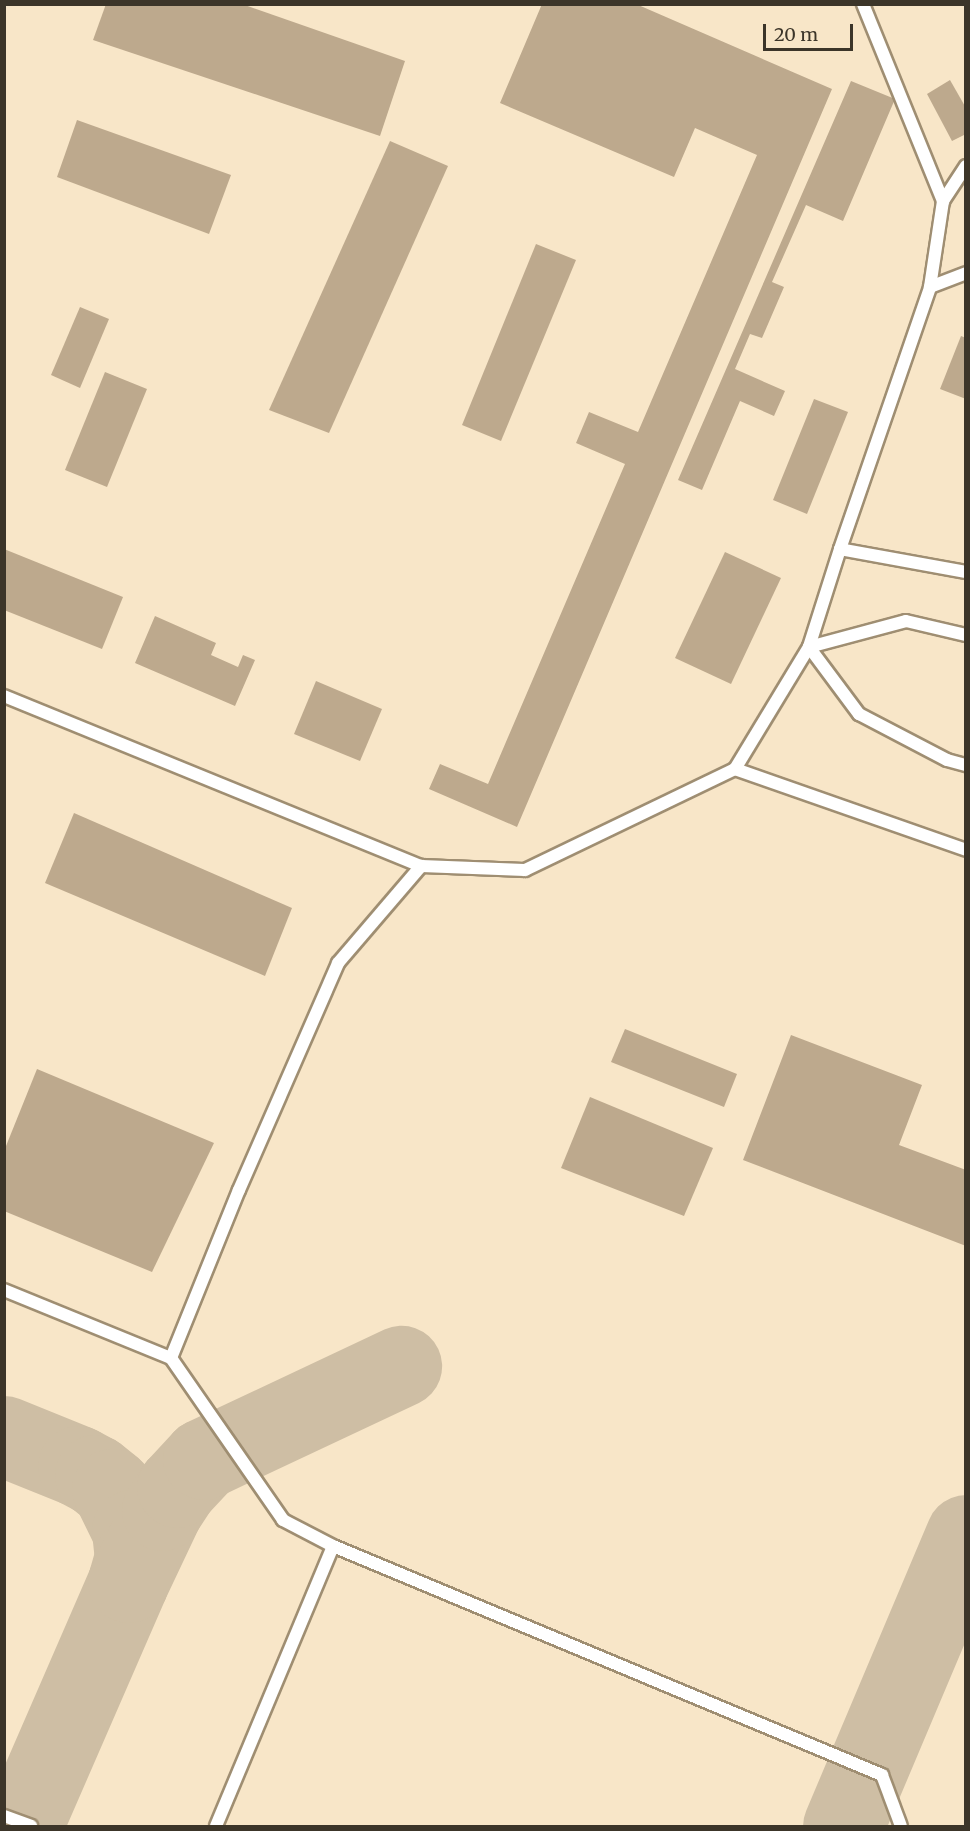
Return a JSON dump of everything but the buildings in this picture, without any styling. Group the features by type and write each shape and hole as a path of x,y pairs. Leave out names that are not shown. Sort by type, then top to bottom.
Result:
{"lane":[{"path":"863,4 943,201"},
{"path":"4,696 421,866 525,870 735,769 809,647 840,549 930,287 943,201 966,166"},
{"path":"930,287 966,273"},
{"path":"840,549 966,572"},
{"path":"809,647 906,621 966,635"},
{"path":"809,647 859,714 947,760 966,765"},
{"path":"735,769 966,850"},
{"path":"171,1358 239,1190 338,963 421,866"},
{"path":"4,1290 171,1358 283,1520 333,1546 882,1775 902,1827"},
{"path":"216,1827 333,1546"},
{"path":"4,1816 31,1827"}],"taxiway":[{"path":"128,1582 162,1510 177,1487 203,1459 401,1366"},
{"path":"4,1436 78,1466 95,1475 112,1489 132,1530 135,1557 128,1582 22,1826"},
{"path":"843,1826 966,1535"}]}
